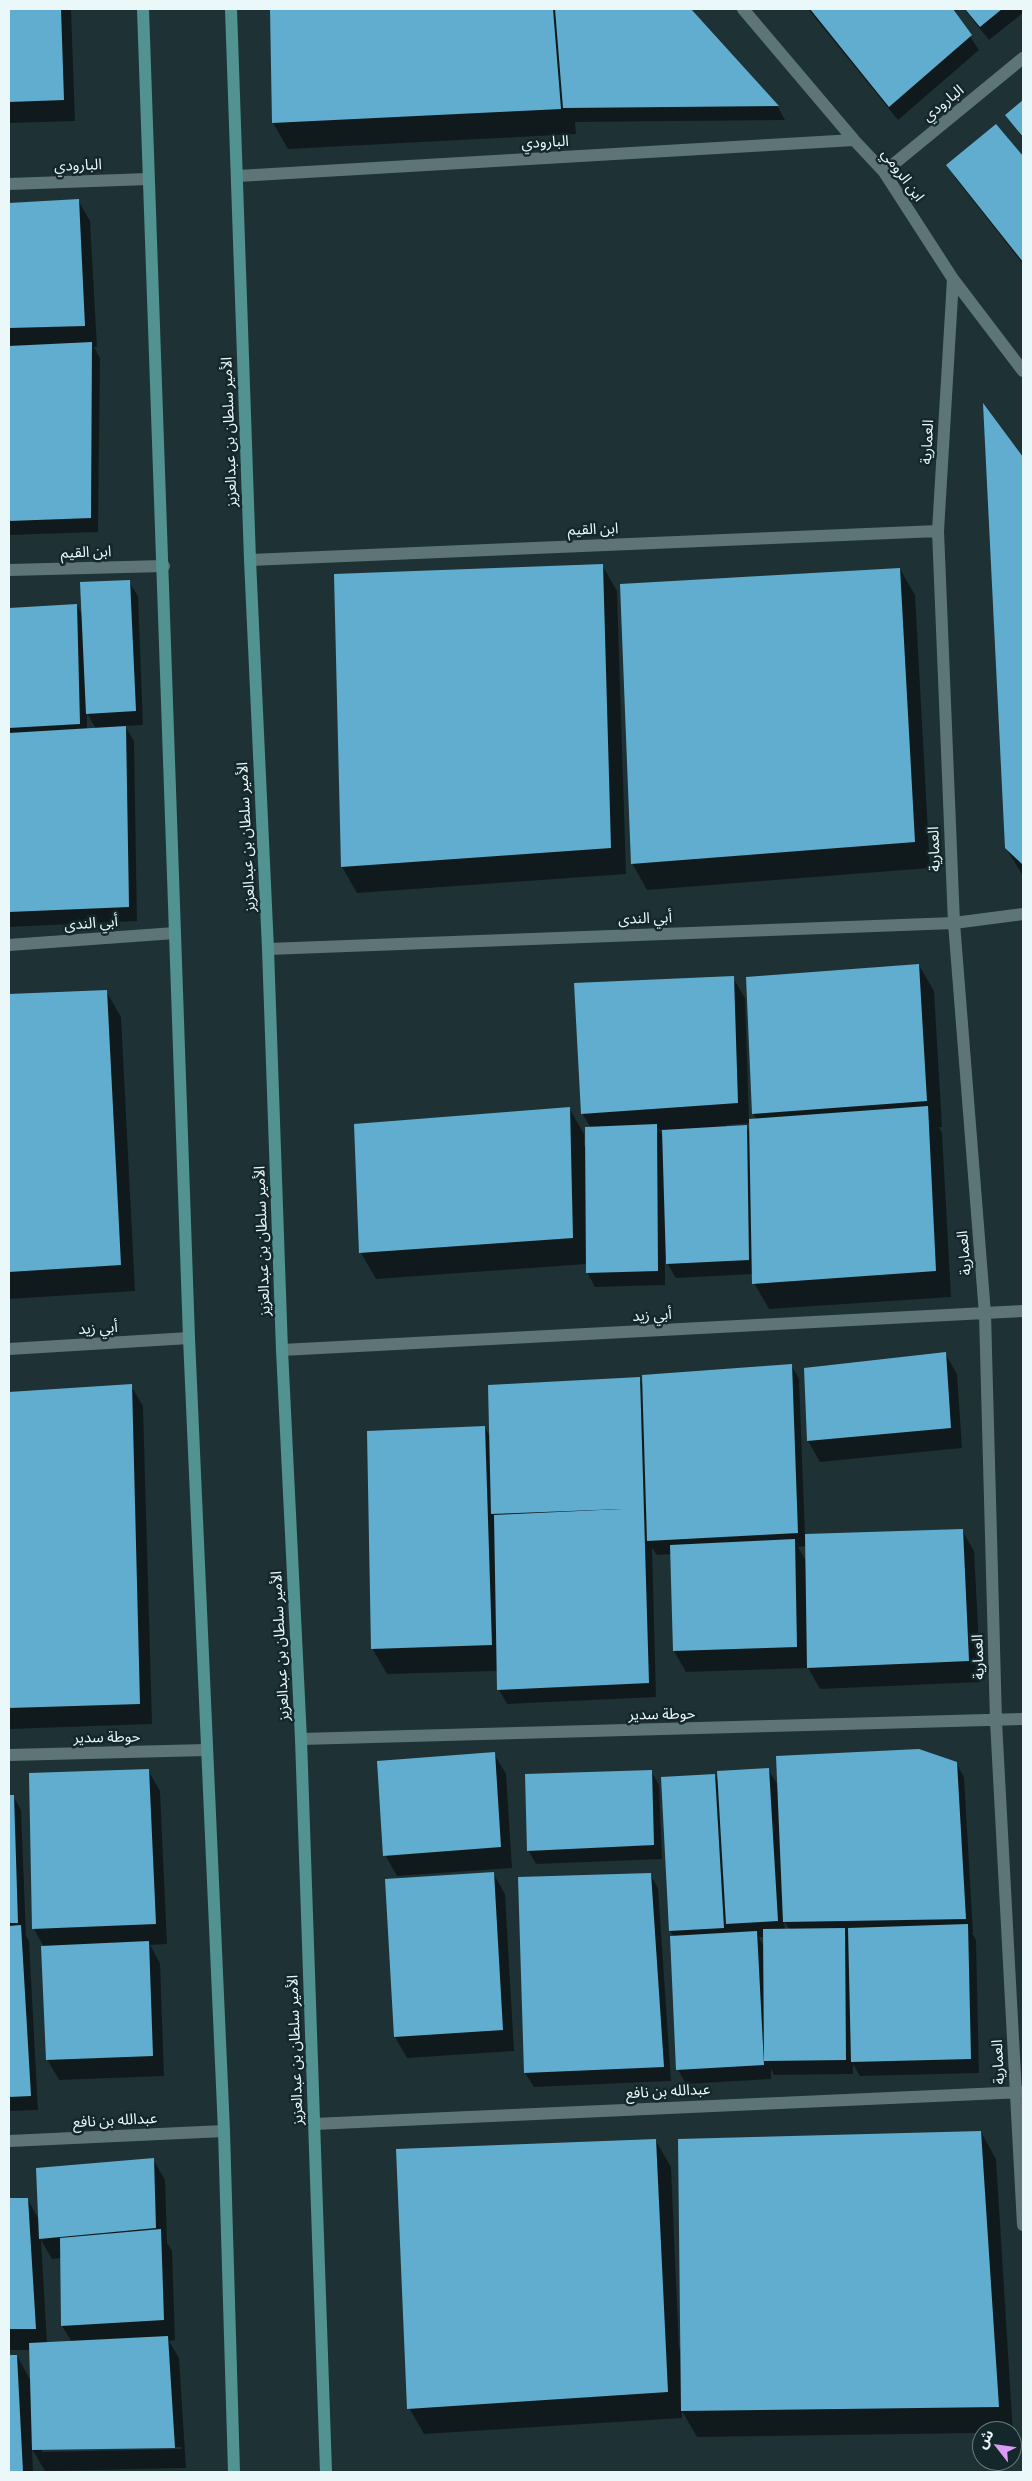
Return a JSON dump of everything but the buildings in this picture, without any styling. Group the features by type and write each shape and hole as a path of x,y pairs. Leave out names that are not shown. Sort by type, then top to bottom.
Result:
{"street":[{"path":"143,9 164,566 189,1338 224,2131 234,2472"},
{"name":"الأمير سلطان بن عبدالعزيز","path":"231,9 250,560 268,949 282,1350 300,1739 326,2472"},
{"name":"ابن الرومي","path":"743,9 854,140 884,172 953,280 1023,371"},
{"name":"البارودي","path":"884,172 1023,58"},
{"name":"البارودي","path":"238,176 854,140"},
{"name":"البارودي","path":"9,184 148,179"},
{"name":"العمارية","path":"953,280 938,531 954,923 985,1314 996,1721 1019,2092 1023,2225"},
{"name":"ابن القيم","path":"250,560 938,531"},
{"name":"ابن القيم","path":"9,570 164,566"},
{"name":"أبي الندى","path":"268,949 954,923 1023,914"},
{"name":"أبي الندى","path":"9,945 175,933"},
{"name":"أبي زيد","path":"282,1350 1023,1311"},
{"name":"أبي زيد","path":"9,1349 189,1338"},
{"name":"حوطة سدير","path":"300,1739 1023,1720"},
{"name":"حوطة سدير","path":"9,1755 206,1750"},
{"name":"عبدالله بن نافع","path":"314,2124 1019,2092"},
{"name":"عبدالله بن نافع","path":"9,2141 224,2131"}]}
